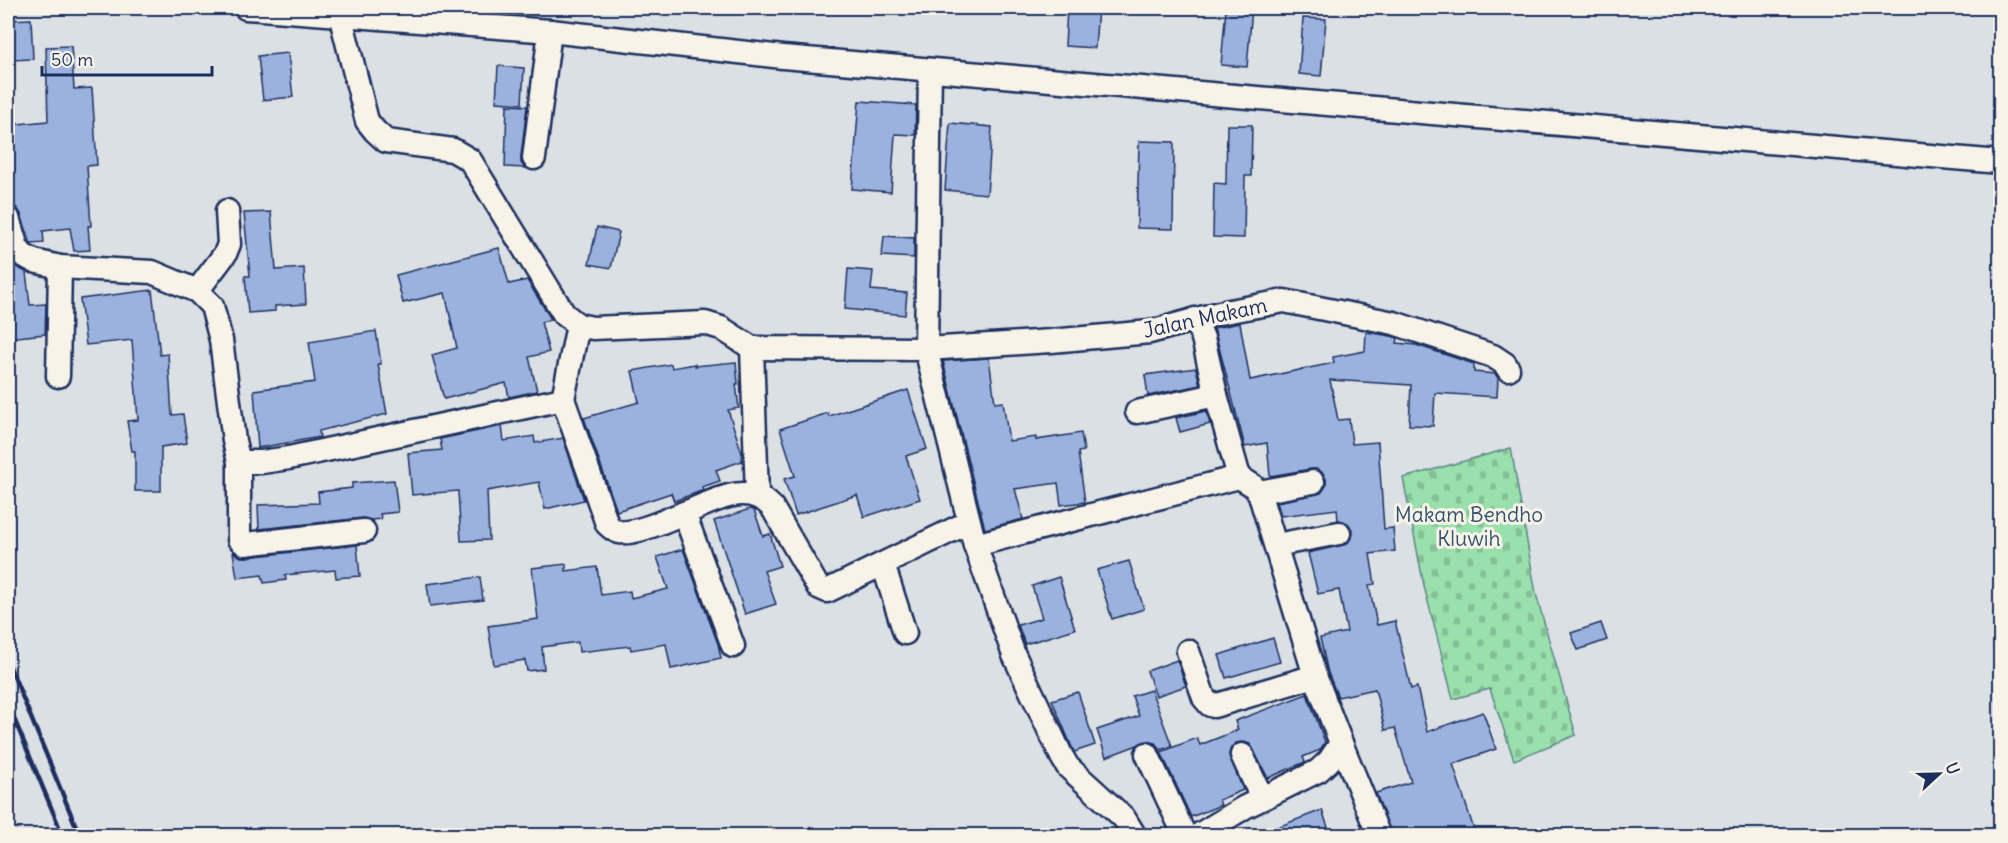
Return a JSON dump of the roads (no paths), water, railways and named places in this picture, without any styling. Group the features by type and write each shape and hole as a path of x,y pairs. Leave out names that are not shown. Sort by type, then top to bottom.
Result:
{"street":[{"path":"246,8 550,31 783,57 2001,162"},
{"path":"340,14 367,121 386,141 453,150 470,160 564,314 578,325 593,328 705,322 721,328 752,348 757,496"},
{"path":"534,158 550,31"},
{"path":"930,70 926,349 975,545 1014,655 1062,757 1068,767 1124,818 1135,836"},
{"path":"197,291 225,254 229,244 227,210"},
{"path":"8,218 17,248 23,255 34,261 60,267 152,272 197,291 212,306 221,340 234,441 239,462 239,539 245,544 364,531"},
{"path":"58,376 60,267"},
{"name":"Jalan Makam","path":"752,348 926,349 1051,341 1150,332 1196,319 1284,301 1394,323 1493,356 1505,364 1508,369"},
{"path":"1196,319 1239,477 1259,492 1315,676 1379,836"},
{"path":"578,325 563,399 607,524 611,529 617,532 632,532 740,492 757,496 772,507 818,587 827,591 969,522"},
{"path":"1137,412 1216,395"},
{"path":"239,462 262,462 289,458 563,399"},
{"path":"975,545 1239,477"},
{"path":"1259,492 1313,482"},
{"path":"684,513 733,646"},
{"path":"1276,545 1340,534"},
{"path":"883,564 904,633"},
{"path":"1188,651 1204,698 1212,706 1315,676"},
{"path":"1197,836 1262,798 1318,771 1329,761 1341,743"},
{"path":"1147,754 1185,836"},
{"path":"1242,755 1262,798"}],"railway":[{"path":"8,662 80,836"},
{"path":"8,704 63,836"}],"park label":[{"name":"Makam Bendho Kluwih","path":"1469,527"}]}
